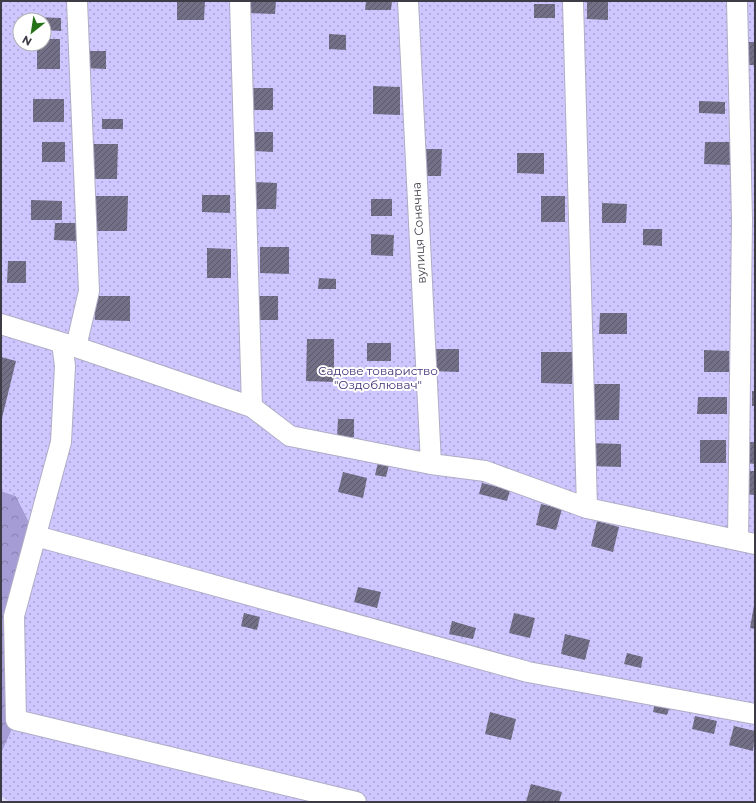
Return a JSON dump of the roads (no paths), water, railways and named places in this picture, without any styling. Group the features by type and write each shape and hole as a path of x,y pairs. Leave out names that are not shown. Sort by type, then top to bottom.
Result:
{"street":[{"path":"77,1 89,291 69,345 65,366 61,442 14,616 16,720 356,802"},
{"path":"240,1 252,407"},
{"name":"вулиця Сонячна","path":"408,1 431,464"},
{"path":"573,1 587,508"},
{"path":"1,324 69,345 252,407 290,436 431,464 485,471 587,508 747,542 737,1"},
{"path":"36,536 528,672 755,714"}],"park label":[{"name":"Садове товариство \"Оздоблювач\"","path":"378,378"}]}
